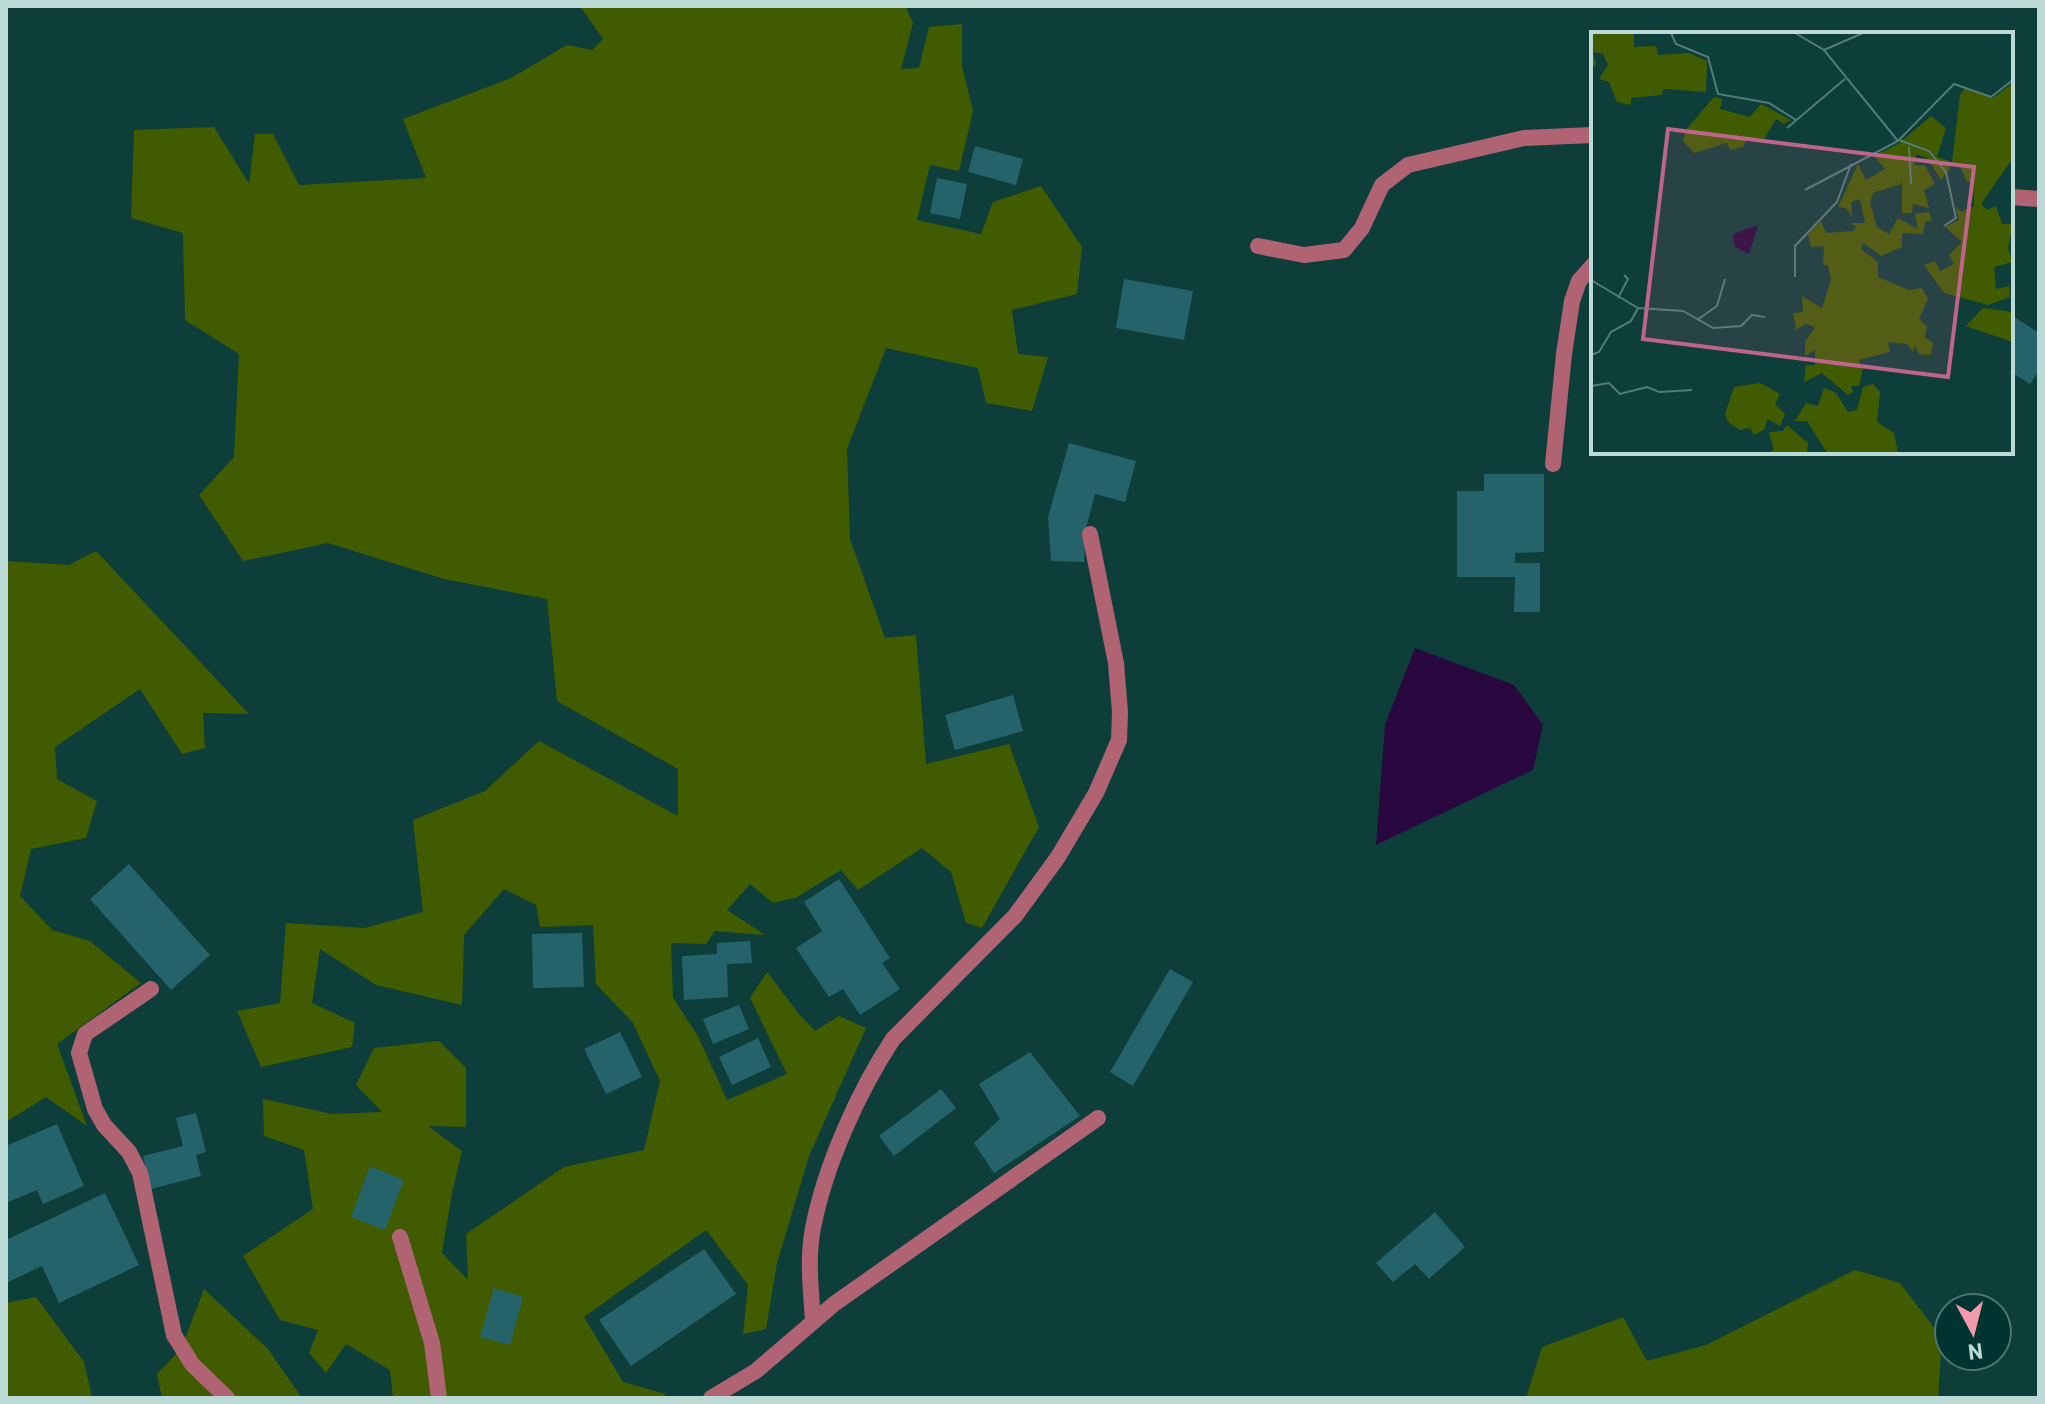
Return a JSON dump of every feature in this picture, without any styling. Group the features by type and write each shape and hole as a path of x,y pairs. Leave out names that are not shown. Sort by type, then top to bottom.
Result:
{"street":[{"path":"1258,246 1304,255 1344,250 1362,228 1382,185 1408,165 1524,138 1591,135"},
{"path":"2013,197 2039,199"},
{"path":"1553,464 1572,301 1579,281 1591,267"},
{"path":"813,1321 809,1269 813,1228 840,1144 878,1061 893,1039 1015,916 1058,857 1096,793 1119,740 1116,663 1090,534"},
{"path":"151,989 85,1034 79,1053 95,1109 104,1125 129,1152 140,1173 174,1335 192,1364 227,1398"},
{"path":"711,1398 756,1371 834,1304 1098,1118"},
{"path":"400,1237 432,1343 439,1398"}],"green space":[{"path":"580,6 905,6 913,23 901,69 919,68 929,27 962,24 962,66 973,111 959,171 930,165 917,220 981,234 993,202 1041,186 1082,247 1077,294 1012,310 1018,354 1048,357 1032,411 986,403 978,368 886,348 847,449 850,539 885,638 916,635 926,764 1009,744 1039,827 982,928 966,923 951,872 922,848 858,890 841,870 797,897 773,903 750,884 727,910 765,935 715,931 706,944 671,943 673,998 698,1036 727,1100 787,1074 750,998 767,972 815,1031 839,1016 866,1028 809,1156 777,1263 766,1329 743,1334 748,1285 706,1230 584,1317 623,1382 666,1394 661,1398 393,1398 390,1370 346,1344 326,1373 309,1353 318,1330 280,1320 243,1256 313,1209 304,1150 264,1136 263,1099 332,1114 382,1112 356,1085 374,1048 439,1041 466,1068 466,1127 428,1126 462,1151 442,1253 468,1280 466,1234 564,1167 644,1150 660,1081 633,1023 596,984 593,925 540,927 536,905 504,889 464,935 462,1005 376,985 320,949 312,1003 355,1023 352,1047 261,1067 237,1011 280,1003 286,923 365,928 423,912 413,820 485,791 539,741 678,816 678,769 557,701 547,599 444,579 328,543 243,561 199,495 234,457 239,354 185,320 183,233 131,218 134,130 214,127 249,184 255,134 273,134 299,185 426,178 403,119 511,78 567,45 592,50 603,39"},
{"path":"96,551 249,714 203,713 205,748 182,754 140,689 55,747 57,779 97,801 86,838 31,849 20,896 52,930 90,941 141,983 57,1044 87,1126 46,1097 6,1122 6,561 69,565"},
{"path":"1855,1270 1900,1283 1933,1326 1933,1372 1940,1372 1938,1398 1526,1398 1542,1347 1623,1317 1647,1361 1706,1345"},
{"path":"204,1289 268,1349 302,1398 162,1398 157,1374 181,1349"},
{"path":"36,1297 84,1362 92,1397 95,1398 6,1398 6,1303"}],"shaded area":[{"path":"1415,648 1514,685 1543,725 1533,770 1376,845 1385,725"}],"building":[{"path":"975,146 1023,159 1016,185 968,172"},
{"path":"937,178 967,184 960,219 930,213"},
{"path":"1124,279 1193,291 1184,340 1116,328"},
{"path":"2013,316 2039,333 2039,371 2030,384 2013,373"},
{"path":"1069,443 1136,461 1125,502 1095,494 1086,528 1084,562 1051,561 1048,517"},
{"path":"1484,474 1544,474 1544,552 1515,553 1515,563 1540,563 1540,612 1514,612 1515,577 1457,577 1457,491 1484,491"},
{"path":"1013,695 1023,731 955,750 945,715"},
{"path":"129,864 210,955 171,990 90,899"},
{"path":"839,879 890,958 882,963 900,989 860,1015 843,989 829,997 796,948 822,931 804,902"},
{"path":"582,933 584,987 533,988 532,934"},
{"path":"750,941 752,963 727,964 728,997 684,1000 682,956 717,954 717,943"},
{"path":"1170,969 1193,982 1133,1086 1110,1072"},
{"path":"739,1005 749,1029 713,1044 703,1019"},
{"path":"620,1032 642,1077 606,1094 584,1049"},
{"path":"758,1038 771,1067 732,1085 719,1057"},
{"path":"1030,1052 1080,1116 994,1173 974,1143 1000,1119 979,1084"},
{"path":"941,1089 956,1108 894,1156 879,1136"},
{"path":"196,1113 206,1152 196,1155 201,1176 151,1189 143,1156 183,1146 176,1118"},
{"path":"57,1124 84,1186 43,1204 37,1190 6,1203 6,1146"},
{"path":"370,1166 404,1180 385,1230 351,1217"},
{"path":"105,1193 139,1265 59,1303 42,1266 6,1283 6,1240"},
{"path":"1435,1212 1465,1247 1429,1279 1415,1264 1393,1282 1376,1263"},
{"path":"704,1249 736,1294 631,1366 599,1320"},
{"path":"494,1288 523,1297 510,1345 480,1337"}]}
